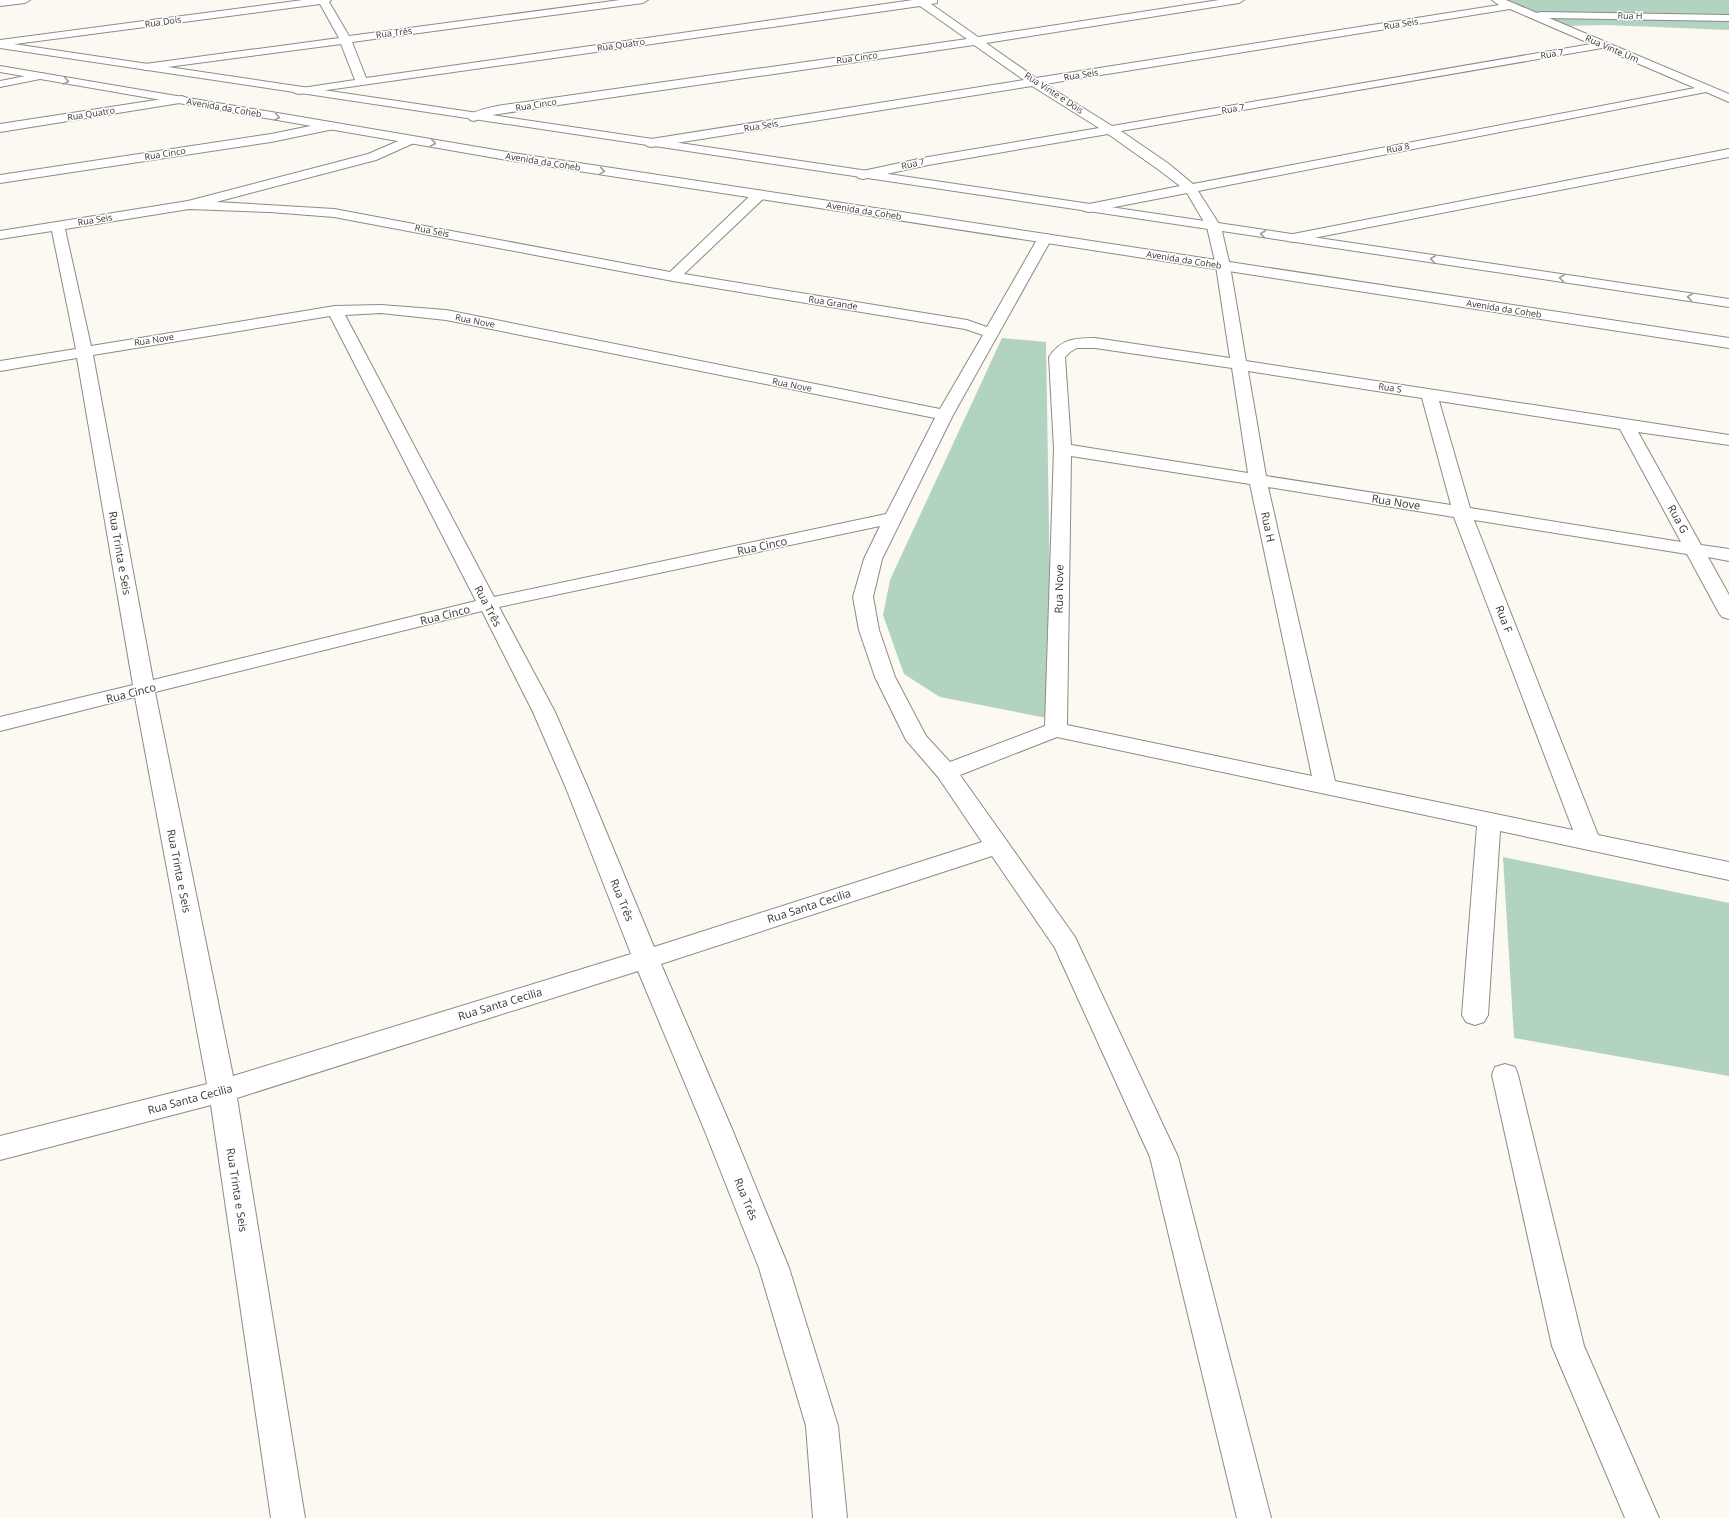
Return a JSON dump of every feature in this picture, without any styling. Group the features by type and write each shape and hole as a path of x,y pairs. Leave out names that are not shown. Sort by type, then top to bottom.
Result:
{"street":[{"path":"0,3 25,0"},
{"path":"324,0 345,39 362,82"},
{"name":"Rua Dois","path":"0,44 324,0"},
{"name":"Rua Três","path":"145,67 643,0"},
{"name":"Rua Quatro","path":"299,91 920,1 942,0"},
{"name":"Rua Cinco","path":"474,117 483,113 538,104 976,41 1240,0"},
{"name":"Rua Vinte Um","path":"1496,0 1729,98"},
{"name":"Rua Vinte e Dois","path":"920,1 1036,83 1111,130 1190,188"},
{"name":"Rua Seis","path":"651,143 1036,83 1510,6"},
{"name":"Rua H","path":"1530,14 1729,18"},
{"path":"0,44 299,91 1729,303"},
{"name":"Rua 7","path":"863,175 928,161 1602,45"},
{"name":"Avenida da Coheb","path":"0,69 507,156 1729,343"},
{"path":"0,84 41,76"},
{"name":"Rua 8","path":"1089,208 1706,88"},
{"name":"Rua Quatro","path":"0,128 182,100"},
{"name":"Rua Cinco","path":"0,179 271,138 330,126"},
{"name":"Rua Seis","path":"0,235 189,205 372,156 410,140"},
{"path":"1293,238 1729,153"},
{"name":"Rua H","path":"1190,188 1214,227 1223,266 1258,480 1325,786"},
{"path":"673,277 759,195"},
{"name":"Rua Seis","path":"189,205 270,208 334,213 673,277"},
{"name":"Rua Trinta e Seis","path":"58,226 84,351 144,690 222,1091 288,1518"},
{"path":"1045,238 945,415 872,559 863,597 869,630 885,676 917,740 946,772 996,846 1066,944 1164,1157 1254,1518"},
{"name":"Rua Grande","path":"673,277 967,325 992,333"},
{"name":"Rua Nove","path":"0,366 335,311 381,309 446,315 945,415"},
{"name":"Rua Três","path":"335,311 547,719 577,788 646,959 718,1128 774,1268 822,1426 830,1518"},
{"name":"Rua S","path":"1057,357 1066,346 1079,343 1095,343 1239,363 1729,440"},
{"name":"Rua Nove","path":"1056,730 1063,449 1057,357"},
{"name":"Rua F","path":"1429,394 1462,513 1589,841"},
{"name":"Rua G","path":"1626,425 1729,613"},
{"name":"Rua Nove","path":"1063,449 1729,555"},
{"name":"Rua Cinco","path":"0,724 144,690 487,604 894,518"},
{"path":"946,772 1056,730 1729,870"},
{"path":"1475,1015 1490,821"},
{"name":"Rua Santa Cecilia","path":"0,1148 222,1091 646,959 996,846"},
{"path":"1505,1075 1568,1346 1642,1518"}],"green space":[{"path":"1500,0 1729,0 1729,30 1607,25 1562,26"},
{"path":"1002,338 1046,342 1052,719 940,697 904,674 883,615 890,580"},
{"path":"1503,857 1729,903 1729,1076 1514,1038"}]}
